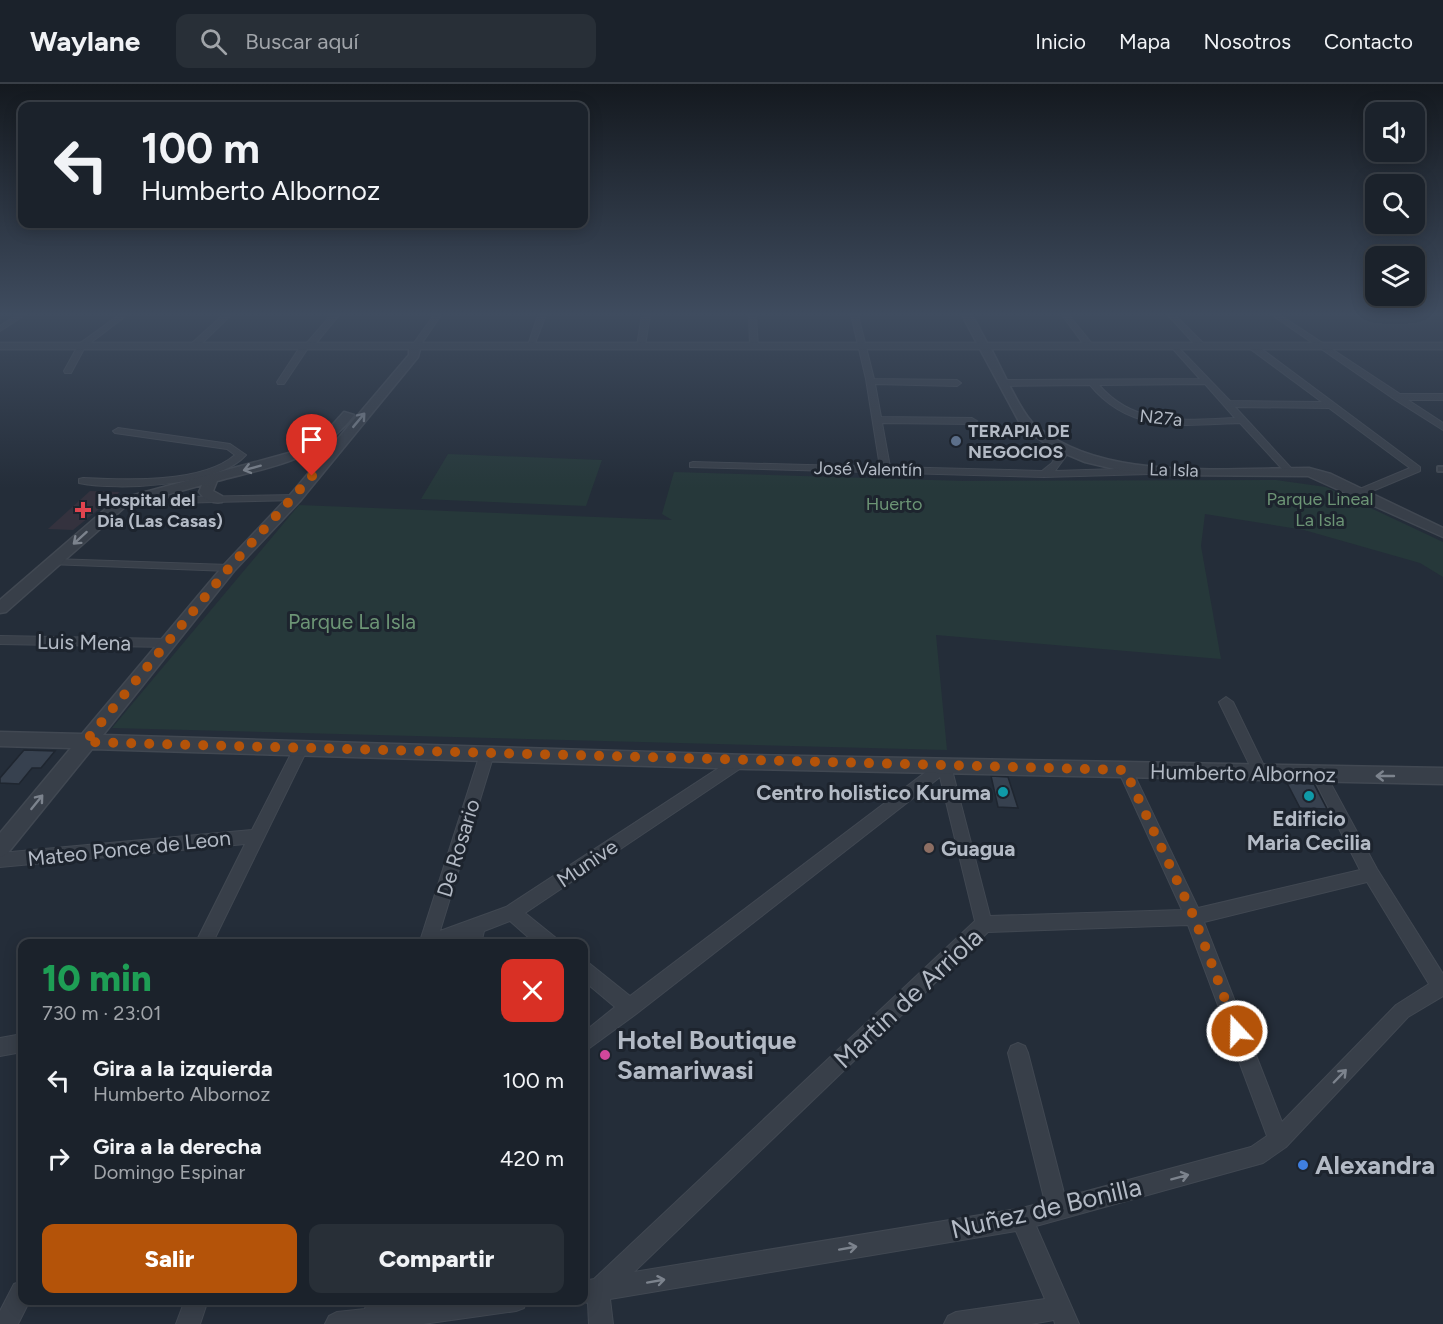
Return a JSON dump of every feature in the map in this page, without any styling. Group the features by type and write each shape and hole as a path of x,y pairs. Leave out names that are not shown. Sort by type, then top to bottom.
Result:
{"street":[{"path":"281,382 288,373"},
{"path":"83,481 147,483 284,460 315,446 330,435 386,373"},
{"path":"0,848 229,568 295,498 399,373"},
{"path":"868,373 885,469"},
{"name":"La Isla","path":"999,373 1026,424 1056,445 1090,459 1123,467 1169,471 1288,470 1326,477 1443,533"},
{"path":"1200,373 1288,470"},
{"path":"1287,373 1417,469 1359,493"},
{"path":"1362,373 1443,427"},
{"path":"870,381 957,383"},
{"path":"1004,383 1207,381"},
{"name":"N27a","path":"1092,382 1106,401 1121,411 1145,419 1169,422 1243,420"},
{"path":"1397,397 1443,397"},
{"path":"1228,404 1329,405"},
{"path":"876,420 972,421"},
{"path":"0,608 125,501 211,474 238,459 240,452 230,447 118,431"},
{"path":"1044,474 1056,465 1061,456 1056,445"},
{"path":"284,460 301,464 312,476"},
{"name":"José Valentín","path":"693,465 1044,474 1169,471"},
{"path":"211,474 206,492 217,499"},
{"path":"125,501 295,498"},
{"path":"53,562 229,568"},
{"name":"Luis Mena","path":"0,640 168,643"},
{"path":"1226,702 1261,774"},
{"name":"Humberto Albornoz","path":"0,739 739,762 1443,776"},
{"path":"206,939 301,748"},
{"name":"De Rosario","path":"428,939 487,754"},
{"name":"Munive","path":"439,939 512,913 739,762"},
{"path":"588,1040 944,766 984,924"},
{"path":"1125,770 1194,917 1279,1140"},
{"path":"1319,775 1371,874 1442,987"},
{"name":"Mateo Ponce de Leon","path":"0,861 258,836"},
{"name":"Martin de Arriola","path":"591,1292 984,924 1194,917 1371,874"},
{"path":"512,913 544,939"},
{"path":"473,939 477,926"},
{"path":"588,973 630,1008"},
{"name":"Nuñez de Bonilla","path":"591,1292 1022,1219 1256,1156 1279,1140 1402,1011 1442,987"},
{"path":"0,1047 18,1044"},
{"path":"1018,1053 1057,1209"},
{"path":"956,1324 1063,1316 1022,1219"},
{"path":"591,1292 601,1324"},
{"path":"6,1324 18,1300"},
{"path":"188,1324 195,1305"},
{"path":"337,1324 376,1309 438,1305"}],"shaded area":[{"name":"Hospital del Dia (Las Casas)","path":"90,491 120,492 73,530 48,529"}],"green space":[{"path":"448,454 602,460 586,506 421,499"},
{"name":"Parque La Isla","path":"674,472 964,481 1276,480 1326,487 1443,542 1443,577 1420,563 1304,530 1205,514 1201,546 1221,659 936,635 947,750 112,728 299,505 672,520 662,514"}],"building":[{"path":"24,750 55,751 41,768 32,768 19,784 0,783 0,778"},
{"name":"Centro holistico Kuruma","path":"991,776 1008,777 1018,808 998,807"},
{"name":"Edificio Maria Cecilia","path":"1287,783 1314,784 1327,809 1300,808"}],"place":[{"name":"TERAPIA DE NEGOCIOS","path":"956,441"},
{"name":"Hospital del Dia (Las Casas)","path":"83,510"},
{"name":"Centro holistico Kuruma","path":"1003,792"},
{"name":"Edificio Maria Cecilia","path":"1309,796"},
{"name":"Guagua","path":"929,848"},
{"name":"Hotel Boutique Samariwasi","path":"605,1055"},
{"name":"Alexandra","path":"1303,1165"}],"route":[{"path":"312,476 295,498 229,568 85,742 739,762 1125,770 1194,917 1237,1031"}],"park label":[{"name":"Huerto","path":"894,504"},
{"name":"Parque Lineal La Isla","path":"1320,509"}]}
